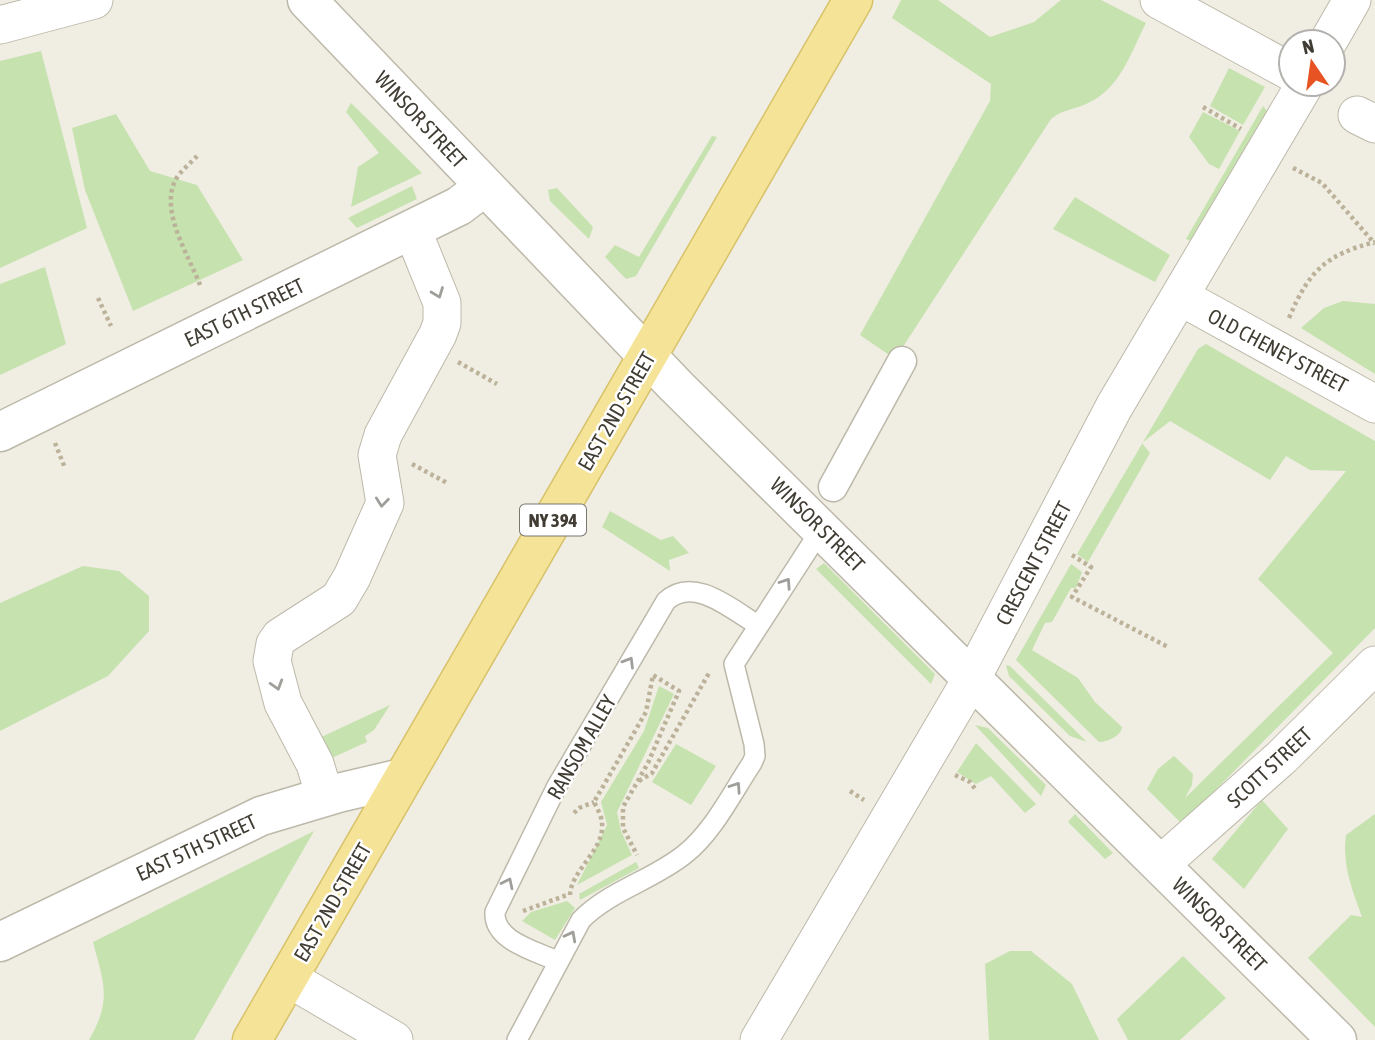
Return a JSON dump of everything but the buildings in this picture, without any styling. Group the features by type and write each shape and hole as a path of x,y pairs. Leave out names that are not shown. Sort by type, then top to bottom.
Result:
{"main road":[{"name":"EAST 2ND STREET","path":"252,1040 853,0"}],"street":[{"path":"0,25 94,0"},
{"path":"1159,0 1277,64"},
{"path":"1336,28 1353,0"},
{"name":"WINSOR STREET","path":"323,6 484,187 648,357 1337,1040"},
{"name":"CRESCENT STREET","path":"759,1040 972,678 1114,407 1181,297 1255,143 1292,98"},
{"name":"EAST 6TH STREET","path":"0,432 459,206 484,187"},
{"path":"325,797 315,764 283,703 272,661 280,637 339,599 385,503 377,454 383,435 438,334 443,314 412,229"},
{"name":"OLD CHENEY STREET","path":"1181,297 1375,404"},
{"path":"833,487 902,361"},
{"name":"SCOTT STREET","path":"1160,865 1282,757 1375,665"},
{"name":"EAST 5TH STREET","path":"0,942 202,842 261,816 402,778"},
{"path":"288,978 394,1040"}],"lane":[{"path":"517,1040 586,914 686,853 699,840 752,763 755,756 754,744 734,664 822,528"},
{"name":"RANSOM ALLEY","path":"495,919 509,881 557,786 666,601 679,593 704,592 758,625"},
{"path":"495,919 502,934 558,961"}],"path":[{"path":"1203,107 1255,143 1322,183 1375,243 1342,253 1318,267 1302,288 1275,348"},
{"path":"197,156 175,180 172,200 173,218 200,285"},
{"path":"98,298 111,326"},
{"path":"453,359 498,384"},
{"path":"52,436 65,468"},
{"path":"1071,555 1091,567 1072,597 1168,647"},
{"path":"569,894 597,843 603,825 594,802 646,712 653,674 679,691 638,781 623,807 621,817 638,857"},
{"path":"638,781 644,780 652,773 694,697"},
{"path":"956,775 970,782 976,790"},
{"path":"850,791 867,803"},
{"path":"627,863 649,851"},
{"path":"495,919 581,888"},
{"path":"569,894 586,914"}],"green space":[{"path":"901,0 938,0 990,37 1034,22 1061,0 1101,0 1146,23 1124,68 1110,87 1090,102 1051,119 895,359 860,335 990,101 991,84 892,18"},
{"path":"41,51 87,228 0,268 0,61"},
{"path":"1229,68 1265,87 1243,125 1210,106"},
{"path":"351,103 422,173 351,207 358,167 379,153 346,112"},
{"path":"1263,106 1268,112 1193,242 1186,239"},
{"path":"1203,112 1240,131 1219,169 1209,164 1189,137"},
{"path":"116,114 150,171 197,185 243,260 133,311 85,190 72,128"},
{"path":"712,136 717,137 636,276 626,279 605,257 615,245 639,257"},
{"path":"412,186 417,199 357,228 348,218"},
{"path":"557,188 593,227 589,239 550,201 548,190"},
{"path":"1075,197 1170,255 1155,282 1053,229"},
{"path":"45,267 66,344 0,375 0,284"},
{"path":"1343,301 1375,304 1375,374 1301,328 1324,308"},
{"path":"1206,344 1375,441 1375,628 1182,824 1147,789 1158,769 1174,756 1193,774 1192,785 1185,798 1333,653 1258,579 1346,471 1310,470 1286,456 1270,480 1170,421 1143,442 1198,349"},
{"path":"1142,443 1150,453 1088,562 1077,554"},
{"path":"610,511 661,540 673,536 689,553 669,560 670,571 602,527"},
{"path":"824,563 935,674 931,684 816,569"},
{"path":"1071,564 1082,572 1076,588 1071,588 1052,622 1045,623 1032,650 1078,678 1095,702 1122,727 1117,735 1103,742 1099,742 1016,660"},
{"path":"83,566 119,571 149,596 149,631 108,676 0,731 0,603"},
{"path":"1006,665 1087,742 1070,736 1009,676"},
{"path":"659,686 674,694 617,812 621,831 632,855 577,885 607,825 601,802 644,731"},
{"path":"390,705 374,730 365,736 367,742 325,761 313,741"},
{"path":"975,725 988,728 1046,785 1041,796"},
{"path":"976,743 1036,804 1025,813 991,776 976,784 957,772"},
{"path":"676,744 716,766 691,805 652,782"},
{"path":"1262,800 1288,829 1244,889 1212,859"},
{"path":"1075,814 1113,853 1105,859 1068,822"},
{"path":"1375,814 1375,1027 1308,958 1351,915 1362,917 1347,867 1346,835"},
{"path":"314,831 194,1040 89,1040 101,1014 104,992 93,942"},
{"path":"636,862 639,868 580,900 579,894"},
{"path":"567,901 575,908 555,940 522,921 531,912"},
{"path":"1010,951 1031,951 1072,984 1099,1040 989,1040 985,964"},
{"path":"1183,956 1226,998 1180,1040 1128,1040 1117,1019"}]}
